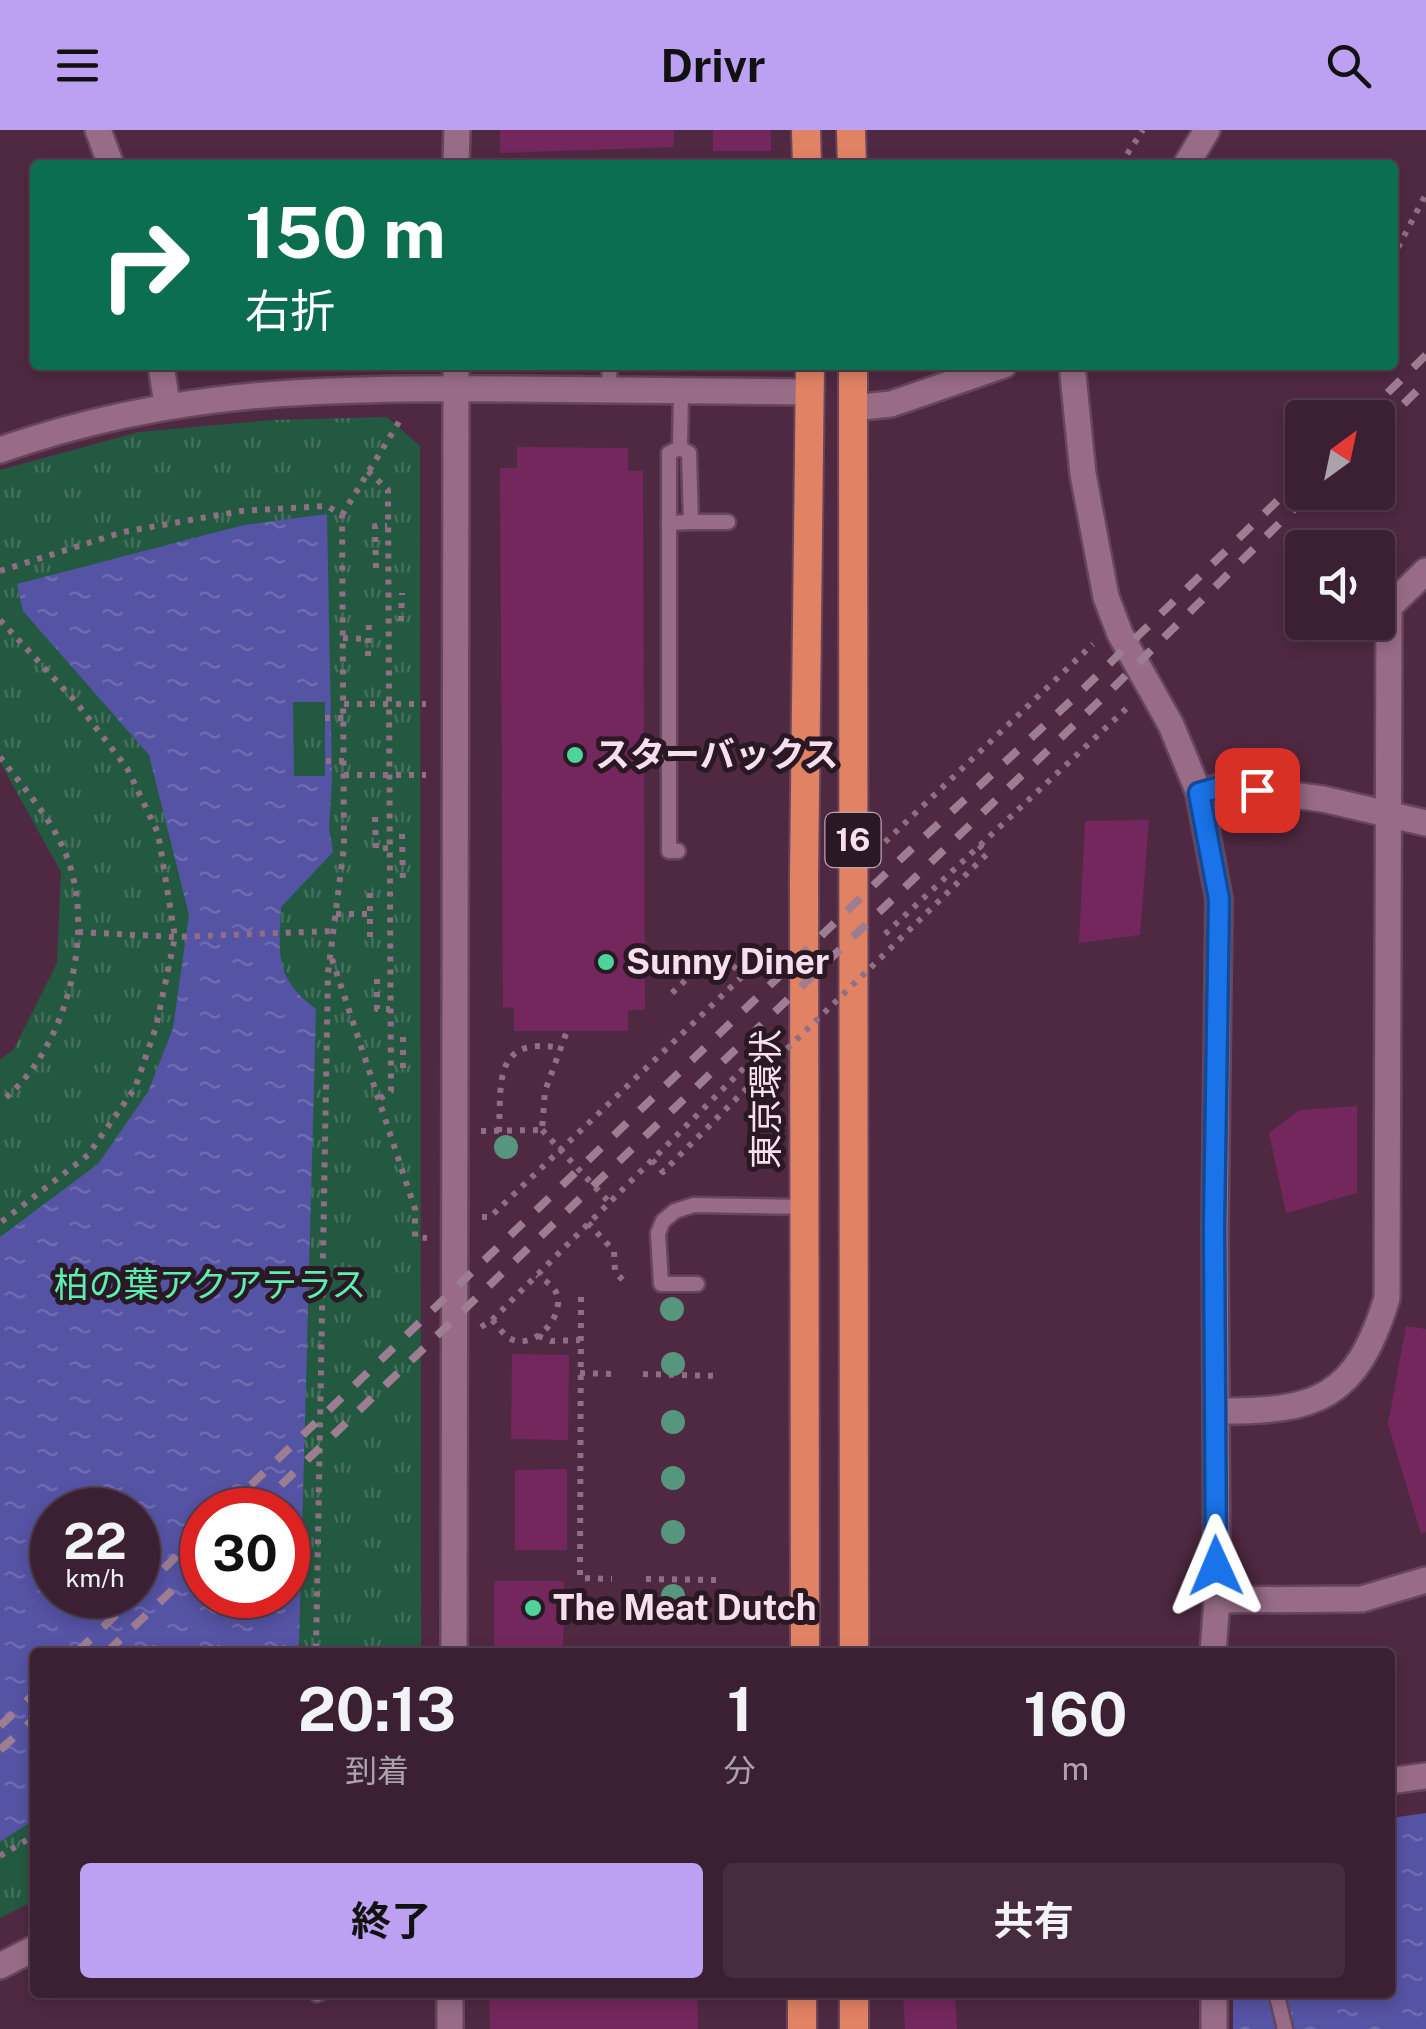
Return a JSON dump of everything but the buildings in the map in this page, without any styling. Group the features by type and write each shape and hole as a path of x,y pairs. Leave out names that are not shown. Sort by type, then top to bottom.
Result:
{"highway":[{"path":"806,130 806,160"},
{"path":"852,130 852,160"},
{"name":"16","path":"853,370 854,1648"},
{"name":"東京環状","path":"805,1648 804,876 810,379"},
{"path":"802,1998 802,2029"},
{"path":"854,1998 854,2029"}],"street":[{"path":"98,130 109,160"},
{"path":"456,160 457,130"},
{"path":"1189,160 1206,130"},
{"path":"161,370 167,404"},
{"path":"853,408 891,404 990,370"},
{"path":"1073,370 1083,474 1106,597 1171,724 1199,793 1219,899 1214,1226 1217,1600 1213,1648"},
{"path":"454,1648 456,377"},
{"path":"0,450 43,434 167,404 309,389 456,377 609,378 680,391 810,379"},
{"path":"1216,1411 1275,1411 1319,1397 1362,1362 1377,1332 1387,1298 1389,606 1426,571"},
{"path":"1199,793 1224,786 1323,799 1426,823"},
{"path":"1217,1600 1362,1599 1426,1580"},
{"path":"1395,1779 1426,1776"},
{"path":"0,1966 30,1951"},
{"path":"450,1998 450,2029"},
{"path":"1214,1998 1214,2029"}],"lane":[{"path":"680,391 680,448"},
{"path":"680,448 689,454 691,522"},
{"path":"678,851 669,852 668,523 669,453 680,448"},
{"path":"668,523 728,522"},
{"path":"697,1284 661,1284 658,1233 663,1221 674,1211 694,1206 804,1207"},
{"path":"1277,1998 1285,2029"}],"path":[{"path":"1123,160 1143,130"},
{"path":"1398,248 1426,194"},
{"path":"316,1648 328,988 344,847 342,515 408,408"},
{"path":"368,471 388,490 391,1091 378,1100"},
{"path":"0,571 123,532 241,511 327,506 342,515"},
{"path":"376,568 375,526 388,526"},
{"path":"388,600 402,597 401,621"},
{"path":"368,656 369,618"},
{"path":"0,620 76,702 127,768 158,833 179,937 156,1026 134,1088 88,1155 20,1210 0,1220"},
{"path":"876,850 1116,623"},
{"path":"343,638 369,638"},
{"path":"876,943 1150,685"},
{"path":"344,704 433,704"},
{"path":"325,718 344,718"},
{"path":"0,757 46,816 72,872 78,932 75,964 59,1021 37,1063 0,1102"},
{"path":"326,761 344,761"},
{"path":"344,775 432,775"},
{"path":"375,817 376,848 388,848"},
{"path":"389,876 403,879 402,834"},
{"path":"652,1160 663,1172 988,854 980,845"},
{"path":"370,893 370,941"},
{"path":"336,914 370,914"},
{"path":"78,932 179,937 334,931"},
{"path":"475,1218 490,1217 777,944"},
{"path":"672,994 711,956 727,960 744,975"},
{"path":"332,958 415,1209 415,1237 432,1238"},
{"path":"377,979 377,1008 390,1010"},
{"path":"568,1031 545,1090 542,1130 610,1202"},
{"path":"475,1326 484,1327 492,1320 776,1034"},
{"path":"403,1037 403,1076"},
{"path":"499,1132 501,1088 512,1053 538,1044 561,1048"},
{"path":"391,1048 403,1048"},
{"path":"475,1131 542,1130"},
{"path":"588,1223 614,1251 616,1272 626,1284"},
{"path":"492,1320 508,1337 528,1341 538,1336 552,1319 558,1298 552,1286 537,1275"},
{"path":"581,1297 580,1578 612,1579"},
{"path":"538,1336 551,1341 580,1340"},
{"path":"580,1373 612,1374"},
{"path":"643,1374 718,1376"},
{"path":"646,1579 718,1580"},
{"path":"0,1856 30,1838"}],"green space":[{"name":"柏の葉アクアテラス","path":"387,417 420,446 421,1648 30,1648 30,1903 0,1918 0,1060 14,1049 57,963 61,872 0,762 0,470 139,432 272,420"}],"water":[{"path":"327,514 332,781 329,827 333,852 281,907 280,939 286,976 316,1009 303,1488 180,1488 180,1618 300,1618 299,1644 297,1648 30,1648 30,1822 0,1842 0,1237 98,1164 148,1092 173,1028 189,915 149,755 23,611 17,584 244,525","holes":["293,702 325,702 325,776 294,776"]},
{"path":"1426,1813 1426,2029 1233,2029 1233,1998 1395,1998 1395,1817"}],"railway":[{"path":"1380,400 1426,355"},
{"path":"1395,412 1426,382"},
{"path":"248,1488 1285,493"},
{"path":"278,1488 1116,685 1293,510"},
{"path":"160,1572 180,1553"},
{"path":"111,1648 180,1583"},
{"path":"81,1648 113,1618"},
{"path":"0,1726 30,1698"},
{"path":"0,1750 30,1723"}],"place":[{"name":"スターバックス","path":"575,755"},
{"name":"Sunny Diner","path":"606,962"},
{"name":"The Meat Dutch","path":"533,1608"}],"route":[{"path":"1216,1566 1214,1226 1219,899 1199,793 1224,786 1257,790"}]}
